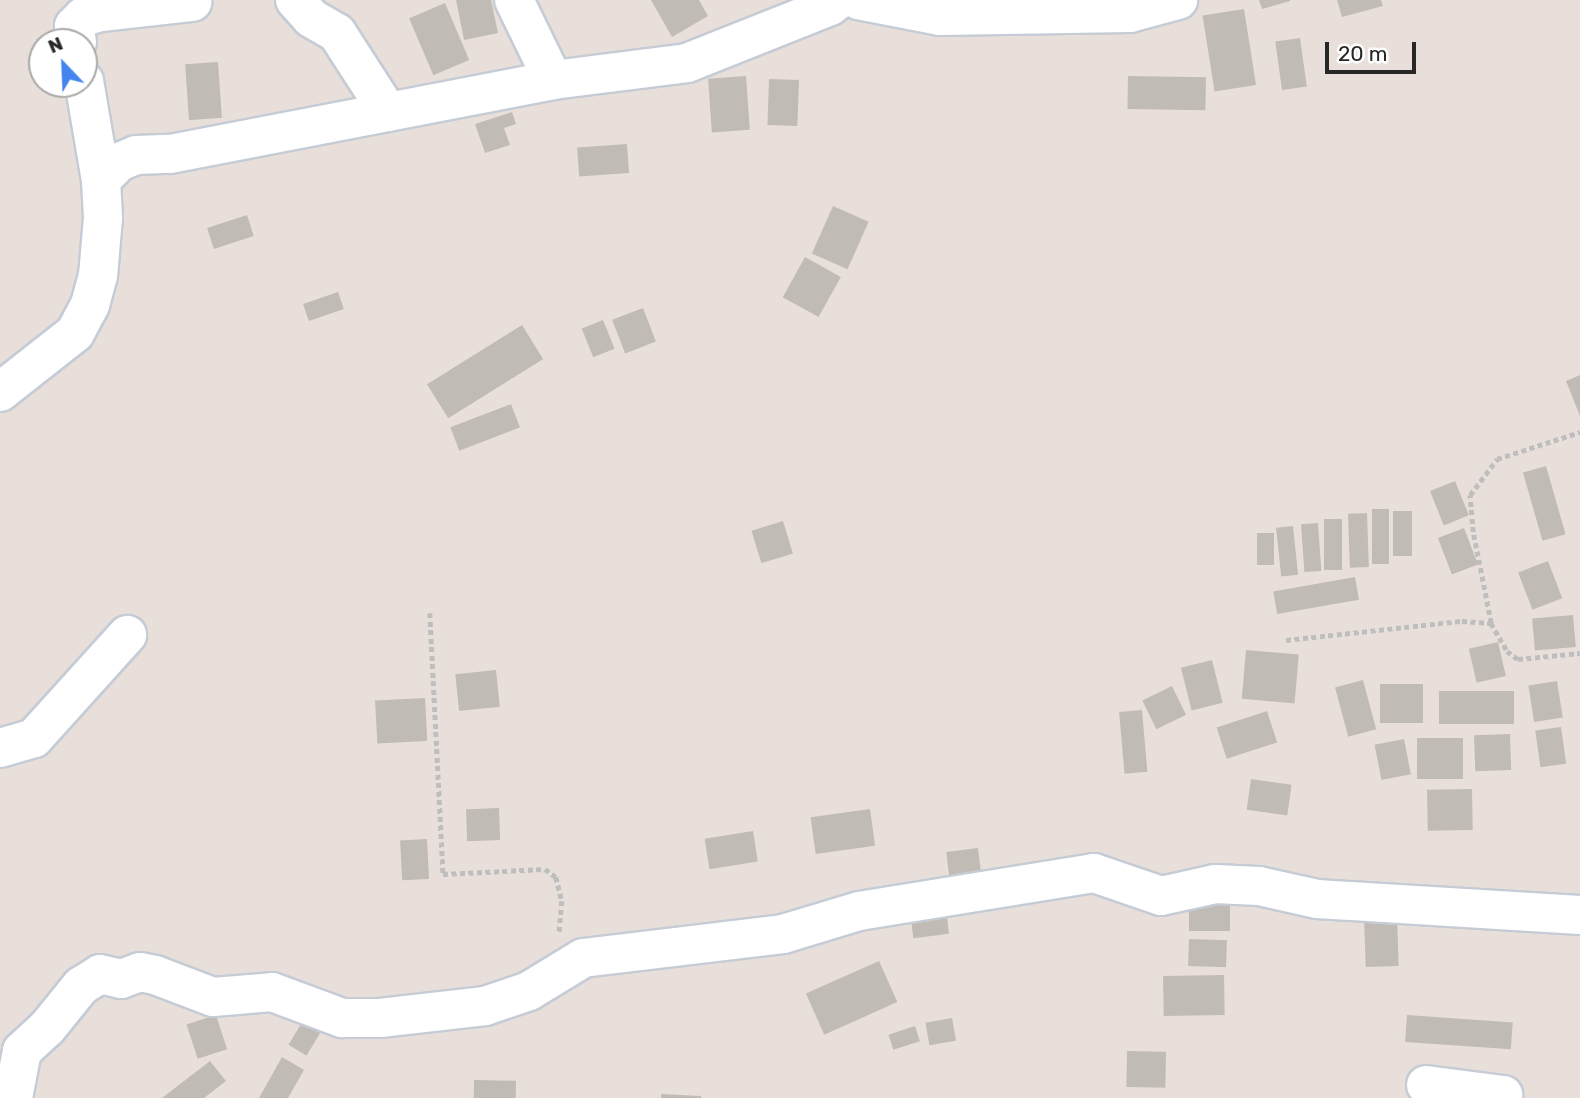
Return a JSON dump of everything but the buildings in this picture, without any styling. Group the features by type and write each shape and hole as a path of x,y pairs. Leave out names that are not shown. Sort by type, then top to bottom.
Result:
{"street":[{"path":"295,0 311,18 337,33 388,112"},
{"path":"514,0 552,80"},
{"path":"101,180 119,162 136,155 170,154 552,80 687,63 830,6 838,0"},
{"path":"858,0 940,16 1130,13 1178,0"},
{"path":"74,28 83,18 101,12 192,2"},
{"path":"0,392 75,333 90,305 98,276 103,218 101,180 87,98"},
{"path":"0,748 34,738 127,635"},
{"path":"13,1098 11,1041 47,1028 81,986 100,974 121,979 140,972 155,975 213,997 272,992 342,1018 380,1017 485,1006 529,991 583,958 783,934 859,911 1094,873 1161,896 1215,884 1248,886 1317,899 1580,915"},
{"path":"1426,1085 1503,1098"}],"path":[{"path":"1580,432 1497,458 1470,495 1473,532 1491,623 1507,651 1518,659 1580,653"},
{"path":"430,613 443,874 545,869 556,877 562,901 559,939"},
{"path":"1286,640 1462,621 1491,623"}]}
